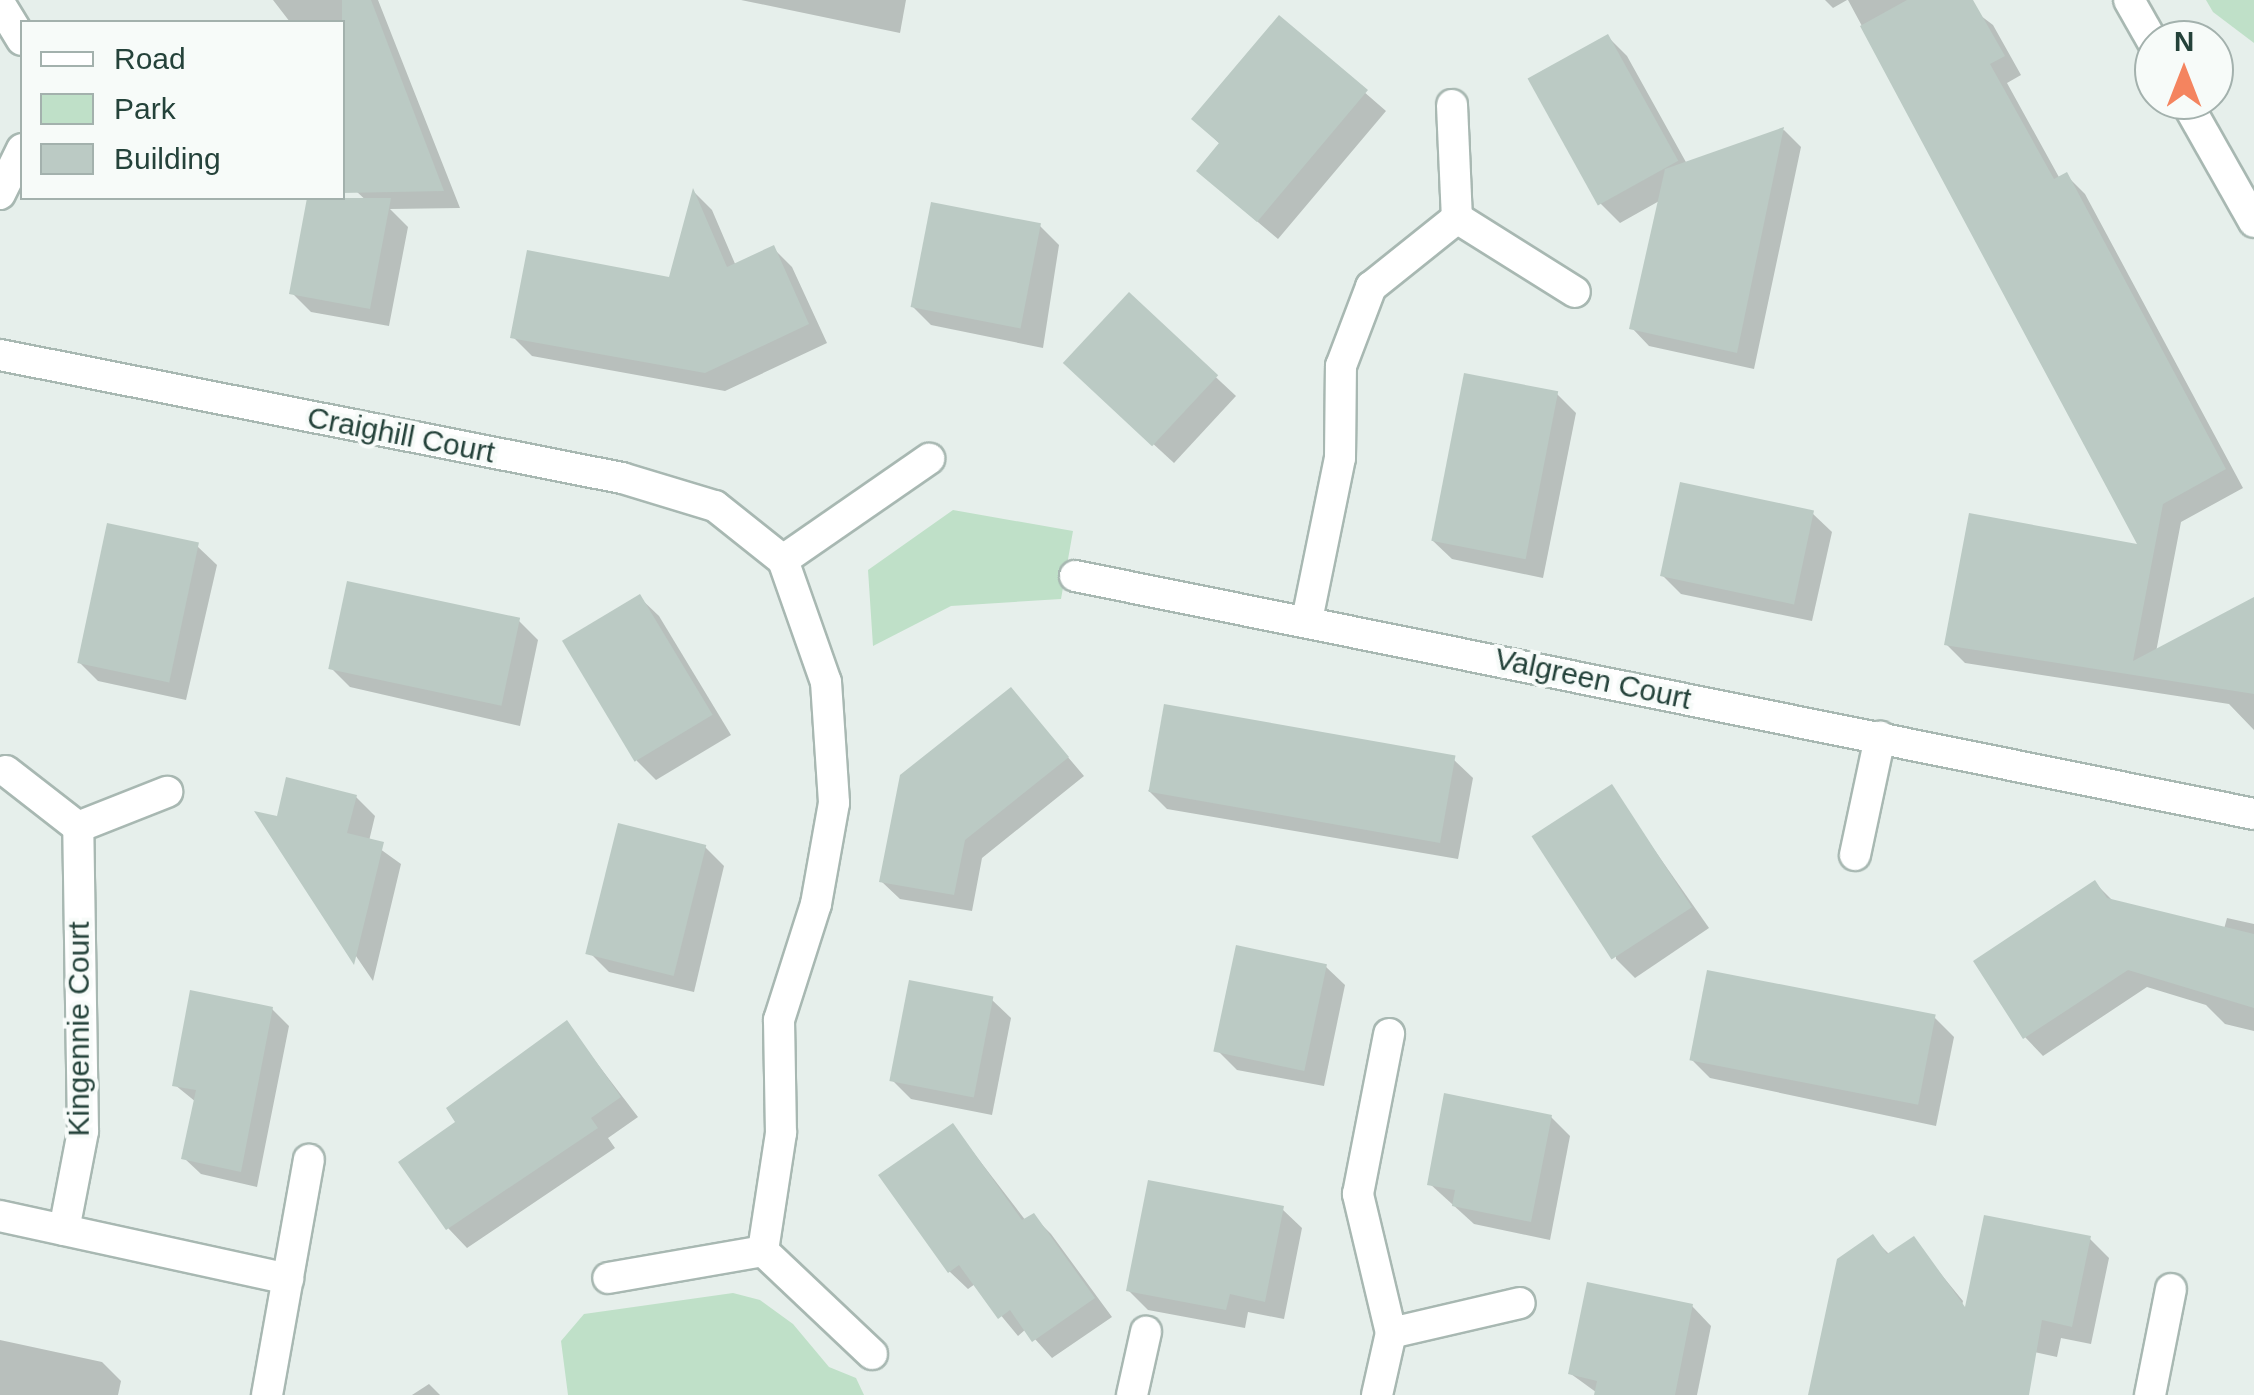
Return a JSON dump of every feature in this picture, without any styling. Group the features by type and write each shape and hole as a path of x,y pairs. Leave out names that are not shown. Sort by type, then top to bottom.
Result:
{"street":[{"path":"0,4 20,37"},
{"path":"1452,105 1457,218"},
{"path":"2196,120 2254,222"},
{"path":"0,194 20,153"},
{"path":"1457,218 1576,292"},
{"path":"1307,620 1340,458 1341,366 1370,288 1457,218"},
{"name":"Craighill Court","path":"0,355 622,478 715,506 783,560"},
{"path":"764,1252 781,1134 780,1020 816,904 834,803 826,682 783,560 929,459"},
{"name":"Valgreen Court","path":"1075,576 2254,814"},
{"path":"1856,855 1880,737"},
{"path":"6,771 78,827 167,792"},
{"name":"Kingennie Court","path":"64,1230 83,1131 78,827"},
{"path":"1377,1395 1391,1333 1358,1194 1388,1034"},
{"path":"267,1395 309,1160"},
{"path":"0,1216 288,1279"},
{"path":"608,1278 764,1252"},
{"path":"764,1252 872,1354"},
{"path":"2150,1395 2172,1289"},
{"path":"1391,1333 1520,1303"},
{"path":"1132,1395 1146,1332"}],"green space":[{"path":"2206,0 2254,0 2254,43 2234,28 2234,20 2224,20"},
{"path":"953,510 1073,531 1061,599 951,606 873,646 868,570"},
{"path":"733,1293 760,1300 793,1324 829,1367 856,1378 864,1395 568,1395 561,1341 584,1314"}],"building":[{"path":"342,0 371,0 444,191 345,193"},
{"path":"1907,0 1973,0 2005,56 1990,64 2054,179 2067,172 2226,469 2163,504 2133,661 2254,597 2254,694 1944,645 1969,513 2137,544 1860,26"},
{"path":"1279,15 1368,90 1257,222 1196,171 1219,143 1191,119"},
{"path":"1608,34 1678,161 1598,205 1528,79"},
{"path":"1784,127 1737,353 1629,329 1665,169"},
{"path":"693,188 727,267 774,245 809,324 705,373 510,338 527,250 669,277"},
{"path":"391,198 370,309 289,294 307,200"},
{"path":"931,202 1041,223 1021,328 911,307"},
{"path":"1129,292 1218,375 1152,446 1063,363"},
{"path":"1464,373 1558,391 1526,559 1431,541"},
{"path":"1680,482 1814,510 1794,604 1660,576"},
{"path":"107,523 199,543 169,682 77,663"},
{"path":"347,581 520,618 501,706 328,669"},
{"path":"640,594 713,715 635,762 562,641"},
{"path":"1011,687 1069,757 965,840 954,895 879,882 900,775"},
{"path":"1164,704 1456,755 1440,843 1149,792"},
{"path":"286,777 357,795 347,833 384,842 354,965 254,811 277,816"},
{"path":"1612,784 1692,907 1612,960 1531,836"},
{"path":"618,823 706,845 674,976 585,954"},
{"path":"2095,880 2107,898 2254,934 2254,1008 2128,970 2023,1039 1973,961"},
{"path":"1236,945 1327,964 1304,1071 1213,1052"},
{"path":"1707,970 1936,1014 1918,1105 1689,1060"},
{"path":"909,980 993,996 974,1098 889,1081"},
{"path":"190,990 273,1007 241,1172 181,1159 196,1090 172,1086"},
{"path":"567,1020 621,1097 591,1118 598,1128 446,1230 398,1162 455,1122 446,1108"},
{"path":"1444,1093 1552,1115 1531,1222 1452,1206 1455,1190 1427,1185"},
{"path":"953,1123 1022,1220 1034,1213 1095,1298 1032,1342 1010,1310 998,1319 959,1265 948,1273 878,1175"},
{"path":"1148,1180 1284,1206 1265,1302 1230,1294 1226,1310 1126,1291"},
{"path":"1984,1215 2091,1236 2072,1327 2042,1320 2029,1395 1808,1395 1837,1259 1873,1234 1887,1254 1914,1236 1965,1307"},
{"path":"1587,1282 1693,1304 1675,1395 1594,1395 1597,1381 1568,1374"}]}
